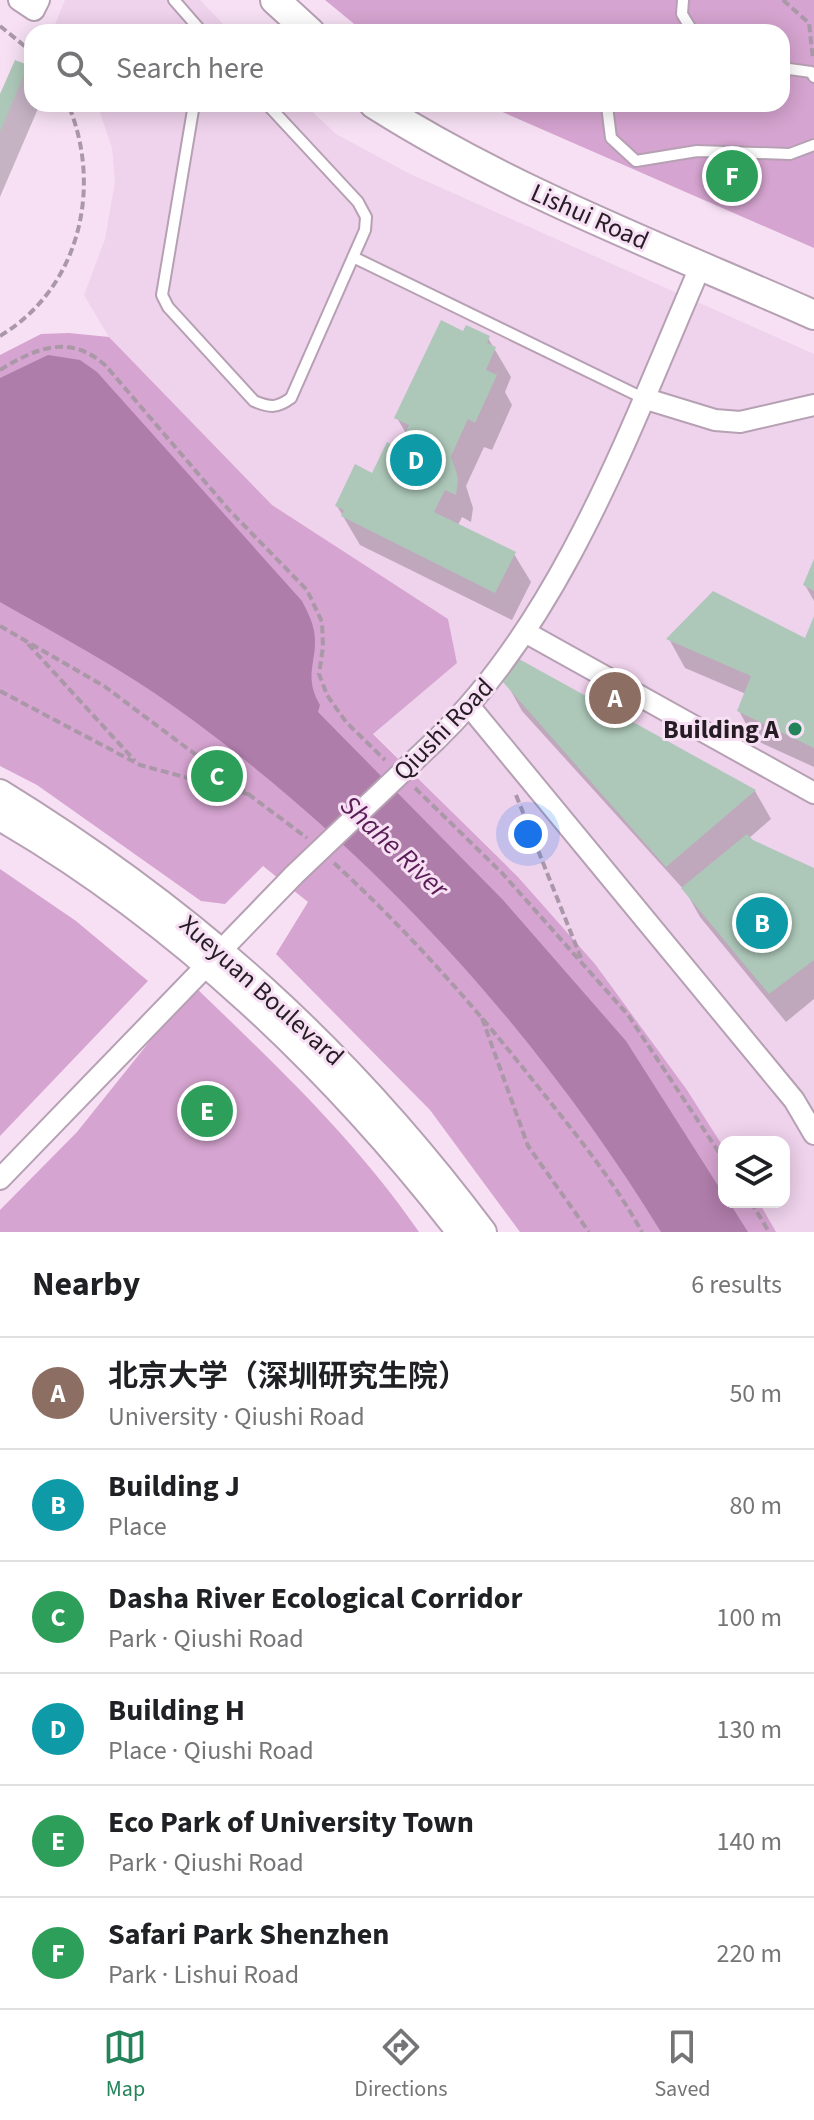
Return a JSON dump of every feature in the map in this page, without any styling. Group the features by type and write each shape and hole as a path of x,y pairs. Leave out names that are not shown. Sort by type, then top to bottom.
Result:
{"main road":[{"path":"253,0 278,24"},
{"path":"275,0 301,24"},
{"name":"Lishui Road","path":"387,112 444,148 511,181 814,315"},
{"name":"Lishui Road","path":"420,112 516,165 814,295"}],"street":[{"path":"19,0 34,10 39,0"},
{"name":"Qiushi Road","path":"0,1179 294,875 470,707 525,632 579,535 701,265"},
{"path":"643,398 715,420 740,422 814,405"},
{"path":"525,632 814,793"},
{"path":"470,707 794,1100 814,1134"},
{"name":"Xueyuan Boulevard","path":"0,792 98,855 214,958 352,1071 416,1143 484,1232"},
{"name":"Xueyuan Boulevard","path":"0,818 214,958 414,1175 459,1232"}],"lane":[{"path":"174,0 195,24"},
{"path":"683,0 682,14 688,24"},
{"path":"790,70 813,74"},
{"path":"193,112 162,295 168,307 254,401 279,407 291,398 365,230 366,217 358,202 274,112"},
{"path":"608,112 611,138 636,161 697,151 790,154 814,145"},
{"path":"353,257 643,398"}],"path":[{"path":"783,0 809,23 814,55 813,74"},
{"path":"0,26 24,46"},
{"path":"0,336 35,307 58,278 74,245 83,209 83,154 70,112"},
{"path":"0,370 27,353 52,345 79,348 106,366 229,510 307,590 322,622 319,674 327,695 346,722 388,763"},
{"path":"0,626 104,686 308,839"},
{"path":"25,640 140,765"},
{"path":"0,691 140,765 254,796"},
{"path":"412,785 481,850 628,1015 718,1151"},
{"path":"513,788 584,964"},
{"path":"331,860 438,965 481,1016 568,1124 642,1232"},
{"path":"481,1016 528,1146 589,1232"},
{"path":"755,1208 769,1232"}],"shaded area":[{"path":"65,0 200,0 223,24 55,24"},
{"path":"325,0 814,0 814,248 502,112 790,112 790,24 354,24"},
{"path":"100,112 313,112 336,134 408,173 814,354 814,1232 776,1232 762,1208 790,1208 790,1136 718,1136 718,1139 687,1090 595,964 518,877 373,733 457,663 448,619 272,505 109,337 84,295 105,239 115,182 112,148"},
{"path":"41,334 109,337 272,505 448,619 457,663 373,734 518,877 595,964 687,1090 718,1139 718,1208 762,1208 776,1232 520,1232 430,1110 276,954 308,902 263,866 225,904 201,901 37,785 0,766 0,355"},
{"path":"0,869 76,921 148,981 0,1136"},
{"path":"194,986 284,1073 341,1134 419,1232 0,1232 0,1210 77,1132"}],"water":[{"name":"Shahe River","path":"48,355 80,360 97,372 302,601 314,631 312,685 320,705 318,712 503,900 626,1041 718,1186 718,1208 733,1208 748,1232 661,1232 560,1084 504,1014 382,881 247,762 176,708 112,666 0,602 0,378"}],"building":[{"path":"15,60 24,63 24,75 0,132 0,94"},
{"path":"441,320 463,331 466,325 490,336 487,343 496,347 486,370 497,375 475,423 468,419 451,456 458,478 456,495 445,490 434,512 516,552 495,593 341,516 344,510 335,506 355,464 372,473 387,442 398,448 409,425 394,418"},
{"path":"814,559 814,591 803,585"},
{"path":"713,591 805,638 814,616 814,748 737,711 751,676 666,639"},
{"path":"519,659 756,790 666,867 503,682"},
{"path":"747,834 753,840 814,868 814,960 769,994 681,888"}],"place":[{"name":"Safari Park Shenzhen","path":"732,176"},
{"name":"Building H","path":"416,460"},
{"name":"北京大学（深圳研究生院）","path":"615,698"},
{"name":"Building A","path":"795,729"},
{"name":"Dasha River Ecological Corridor","path":"217,776"},
{"name":"Building J","path":"762,923"},
{"name":"Eco Park of University Town","path":"207,1111"}]}
